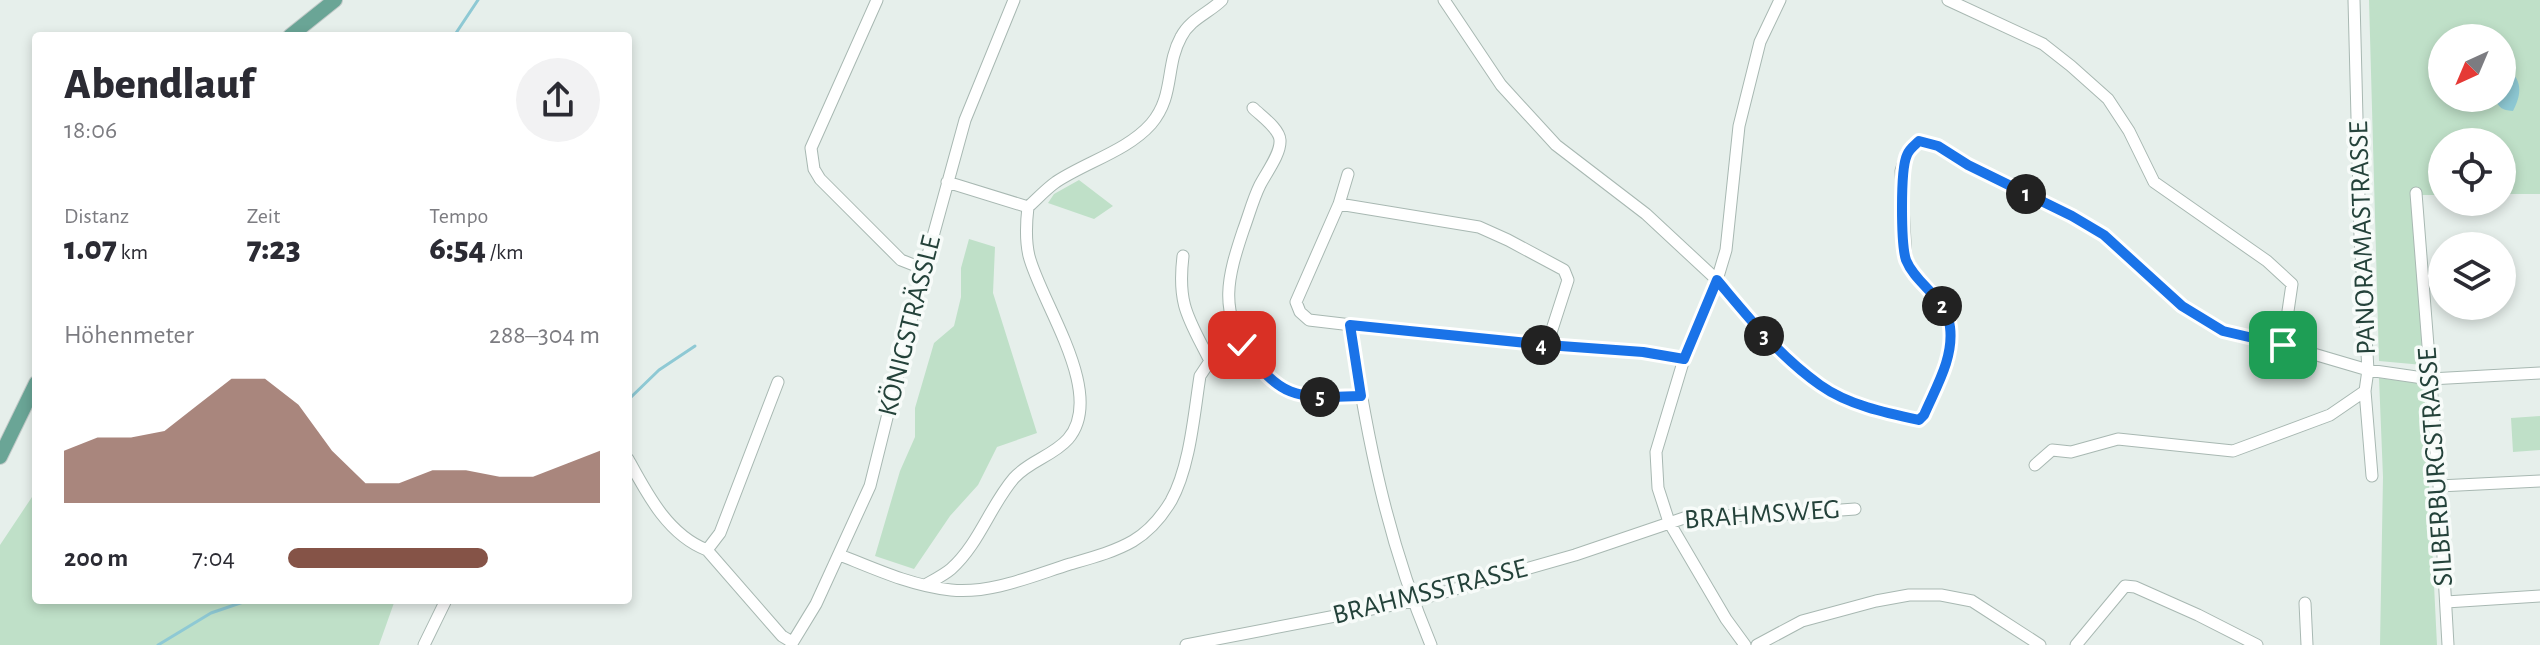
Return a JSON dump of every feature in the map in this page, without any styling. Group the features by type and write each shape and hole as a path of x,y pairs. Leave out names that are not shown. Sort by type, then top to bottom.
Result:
{"main road":[{"path":"295,32 335,0"},
{"path":"0,457 32,391"}],"street":[{"path":"877,0 811,148 814,169 842,202 901,260 924,269"},
{"name":"KÖNIGSTRÄSSLE","path":"792,644 816,604 870,486 965,120 1014,0"},
{"path":"925,585 950,570 965,554 1014,477 1067,440 1076,427 1080,412 1078,383 1058,325 1029,259 1025,236 1028,207 1055,183 1149,127 1167,97 1179,39 1187,27 1222,0"},
{"path":"1444,0 1501,85 1556,145 1646,214 1717,280 1771,344 1822,386 1867,407 1916,419 1924,415 1948,360 1950,323 1937,297 1906,259 1901,171 1907,152 1919,141 1938,146 1968,165 2104,235 2182,306 2223,331 2368,370 2430,379 2540,373"},
{"path":"1745,645 1726,619 1669,522 1658,488 1656,452 1684,359 1726,250 1739,126 1760,42 1780,0"},
{"path":"1948,0 2043,44 2071,66 2108,99 2129,131 2154,182 2267,261 2292,284 2283,345"},
{"name":"PANORAMASTRASSE","path":"2354,0 2360,236 2368,370 2365,391 2372,476"},
{"path":"1253,108 1277,132 1280,140 1279,149 1256,192 1230,270 1229,308 1234,327 1252,358 1286,391 1307,398 1361,396"},
{"path":"1348,174 1339,204 1296,302 1300,312 1309,320 1643,352 1684,359"},
{"path":"947,182 1028,207"},
{"name":"SILBERBURGSTRASSE","path":"2416,193 2448,645"},
{"path":"1339,204 1479,227 1564,270 1568,280 1547,345"},
{"path":"1183,256 1181,297 1210,361"},
{"path":"1350,325 1376,476 1413,601 1431,645"},
{"path":"1210,361 1252,358"},
{"path":"840,555 925,585 971,591 1004,585 1132,541 1147,531 1170,502 1181,479 1200,376 1210,361"},
{"path":"707,550 720,533 778,382"},
{"path":"2035,465 2052,450 2071,452 2118,439 2233,451 2330,415 2365,391"},
{"path":"632,466 662,514 690,544 707,550 792,644"},
{"path":"2439,486 2540,481"},
{"name":"BRAHMSWEG","path":"1669,522 1687,517 1855,509"},
{"name":"BRAHMSSTRASSE","path":"1186,645 1413,601 1575,555 1669,522"},
{"path":"2076,645 2125,586 2135,587 2198,615 2257,645"},
{"path":"1757,645 1802,621 1909,595 1941,595 1972,601 2040,645"},
{"path":"2446,602 2540,596"},
{"path":"2305,603 2307,645"},
{"path":"424,645 444,604"}],"green space":[{"path":"2369,0 2540,0 2540,194 2516,194 2516,128 2428,128 2428,195 2412,195 2423,365 2379,361"},
{"path":"1079,180 1113,206 1094,219 1048,203 1054,194"},
{"path":"969,239 995,247 993,293 1037,433 997,447 978,485 950,516 914,569 875,556 900,471 915,437 915,408 934,343 954,326 961,297 961,268"},
{"path":"2379,378 2424,384 2437,645 2380,645 2383,477"},
{"path":"2540,416 2540,450 2513,452 2511,418"},
{"path":"32,497 32,604 394,604 379,645 0,645 0,545"}],"water":[{"path":"2516,78 2519,84 2516,104"}],"waterway":[{"path":"457,32 478,0"},
{"path":"632,396 659,370 695,346"},
{"path":"158,645 211,613 237,604"}],"route":[{"path":"1242,345 1286,391 1307,398 1361,396 1350,325 1643,352 1684,359 1717,280 1771,344 1822,386 1867,407 1919,420 1948,360 1951,344 1950,323 1937,297 1906,259 1901,171 1907,152 1919,141 1938,146 1968,165 2104,235 2182,306 2223,331 2283,345"}]}
